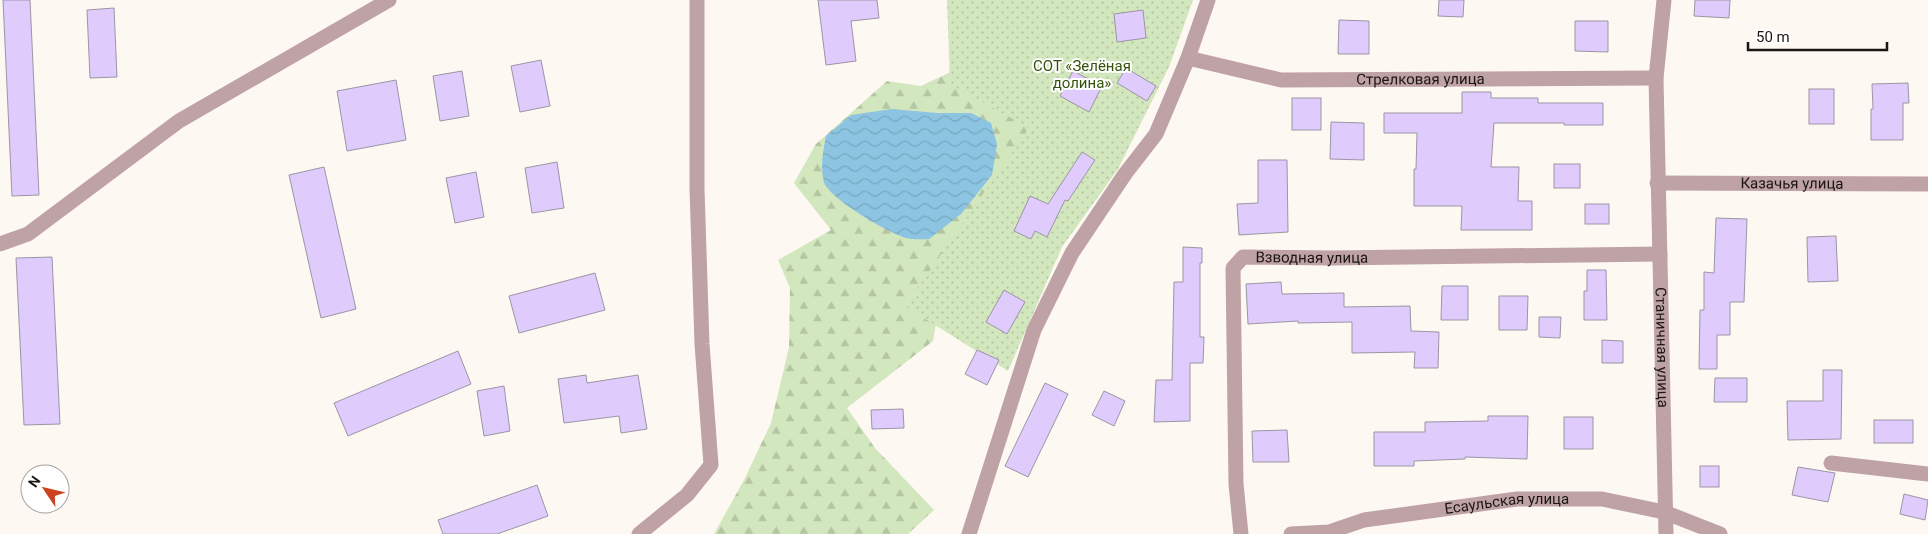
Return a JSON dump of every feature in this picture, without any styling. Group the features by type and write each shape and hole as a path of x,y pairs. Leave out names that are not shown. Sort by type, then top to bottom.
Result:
{"street":[{"path":"0,244 28,234 179,121 389,0"},
{"path":"639,534 687,495 711,465 702,344 697,189 697,0"},
{"path":"969,534 1034,330 1072,253 1125,174 1156,134 1188,58 1208,0"},
{"name":"Станичная улица","path":"1664,0 1656,78 1664,512 1666,534"},
{"name":"Стрелковая улица","path":"1188,58 1281,80 1656,78"},
{"name":"Казачья улица","path":"1657,183 1928,184"},
{"name":"Взводная улица","path":"1241,534 1236,484 1233,268 1243,258 1660,254"},
{"path":"1831,463 1928,474"},
{"name":"Есаульская улица","path":"1291,534 1329,532 1364,520 1517,499 1602,499 1664,512 1720,534"}],"green space":[{"name":"СОТ «Зелёная долина»","path":"947,0 1193,0 1169,67 1118,169 1062,247 1008,371 905,306 1029,128 950,84"},
{"path":"961,67 1051,116 941,296 933,341 847,408 875,448 934,510 908,534 714,534 744,480 771,423 789,347 790,288 778,260 831,230 794,183 816,144 887,81 921,86"}],"water":[{"path":"892,109 937,113 971,113 991,123 997,144 992,175 961,214 929,239 909,239 887,230 848,206 828,189 824,182 822,165 826,136 851,115"}],"building":[{"path":"3,0 30,0 39,195 12,196"},
{"path":"818,0 877,0 879,18 851,21 856,61 826,65"},
{"path":"1439,0 1464,0 1463,17 1438,16"},
{"path":"1695,0 1730,0 1729,18 1694,16"},
{"path":"114,8 117,77 90,78 87,10"},
{"path":"1143,10 1146,38 1117,42 1114,14"},
{"path":"1339,20 1369,21 1369,54 1338,54"},
{"path":"1575,21 1608,21 1608,52 1575,51"},
{"path":"541,60 550,106 520,112 511,66"},
{"path":"1126,68 1156,86 1147,101 1117,83"},
{"path":"462,71 469,116 440,121 433,76"},
{"path":"1073,71 1102,86 1089,112 1060,96"},
{"path":"396,80 406,140 347,151 337,91"},
{"path":"1908,83 1909,103 1903,103 1903,140 1871,140 1872,84"},
{"path":"1809,89 1834,89 1834,124 1809,124"},
{"path":"1462,92 1491,92 1491,98 1538,98 1538,103 1603,103 1603,125 1494,123 1491,167 1519,167 1518,201 1532,201 1532,230 1461,230 1462,206 1414,206 1414,169 1416,169 1417,133 1384,133 1384,113 1462,113"},
{"path":"1292,98 1321,98 1321,130 1292,130"},
{"path":"1331,122 1364,123 1364,160 1330,159"},
{"path":"1082,152 1095,160 1068,201 1065,200 1047,237 1035,231 1031,239 1014,231 1030,196 1048,204"},
{"path":"1258,160 1287,160 1288,232 1239,235 1237,204 1258,203"},
{"path":"557,162 564,208 532,213 525,168"},
{"path":"1554,164 1580,164 1580,188 1554,188"},
{"path":"324,167 356,309 321,318 289,175"},
{"path":"476,172 484,217 455,223 446,178"},
{"path":"1585,204 1609,204 1609,224 1585,224"},
{"path":"1716,218 1747,219 1744,302 1730,302 1730,335 1717,335 1717,369 1699,369 1700,310 1704,310 1704,272 1714,273"},
{"path":"1836,236 1838,281 1808,282 1807,237"},
{"path":"1183,247 1202,248 1202,263 1200,263 1200,337 1204,337 1203,363 1190,363 1190,421 1154,422 1156,380 1172,380 1174,282 1183,282"},
{"path":"52,257 60,424 24,425 16,258"},
{"path":"1587,270 1606,270 1607,320 1584,320 1584,291 1587,291"},
{"path":"595,273 605,310 519,333 509,296"},
{"path":"1281,282 1282,294 1344,293 1344,307 1410,306 1411,331 1439,332 1438,368 1414,368 1415,352 1352,353 1352,322 1298,323 1298,321 1248,324 1246,284"},
{"path":"1442,286 1468,286 1468,320 1441,320"},
{"path":"1004,290 1025,302 1007,334 986,322"},
{"path":"1499,296 1528,296 1527,330 1499,330"},
{"path":"1539,317 1561,317 1560,338 1539,337"},
{"path":"1602,340 1623,341 1623,363 1602,363"},
{"path":"977,350 999,360 987,385 965,374"},
{"path":"458,351 471,384 348,436 334,403"},
{"path":"1823,370 1842,370 1841,439 1788,440 1787,401 1823,401"},
{"path":"586,375 587,383 638,375 647,429 621,433 619,416 564,423 558,379"},
{"path":"1715,378 1747,378 1747,402 1714,402"},
{"path":"1045,383 1068,394 1028,477 1005,466"},
{"path":"504,386 510,431 484,436 477,391"},
{"path":"1104,391 1125,401 1114,426 1092,415"},
{"path":"903,409 904,428 872,429 871,410"},
{"path":"1488,416 1528,416 1527,459 1465,457 1465,459 1414,461 1414,466 1374,466 1374,432 1425,432 1425,422 1488,421"},
{"path":"1564,417 1593,417 1593,449 1564,449"},
{"path":"1874,420 1913,420 1913,443 1874,443"},
{"path":"1287,430 1289,462 1253,462 1252,431"},
{"path":"1700,466 1719,466 1719,487 1700,487"},
{"path":"1798,467 1835,473 1828,502 1792,495"},
{"path":"537,485 548,516 497,534 443,534 438,520"},
{"path":"1904,494 1928,500 1925,520 1900,514"}]}
